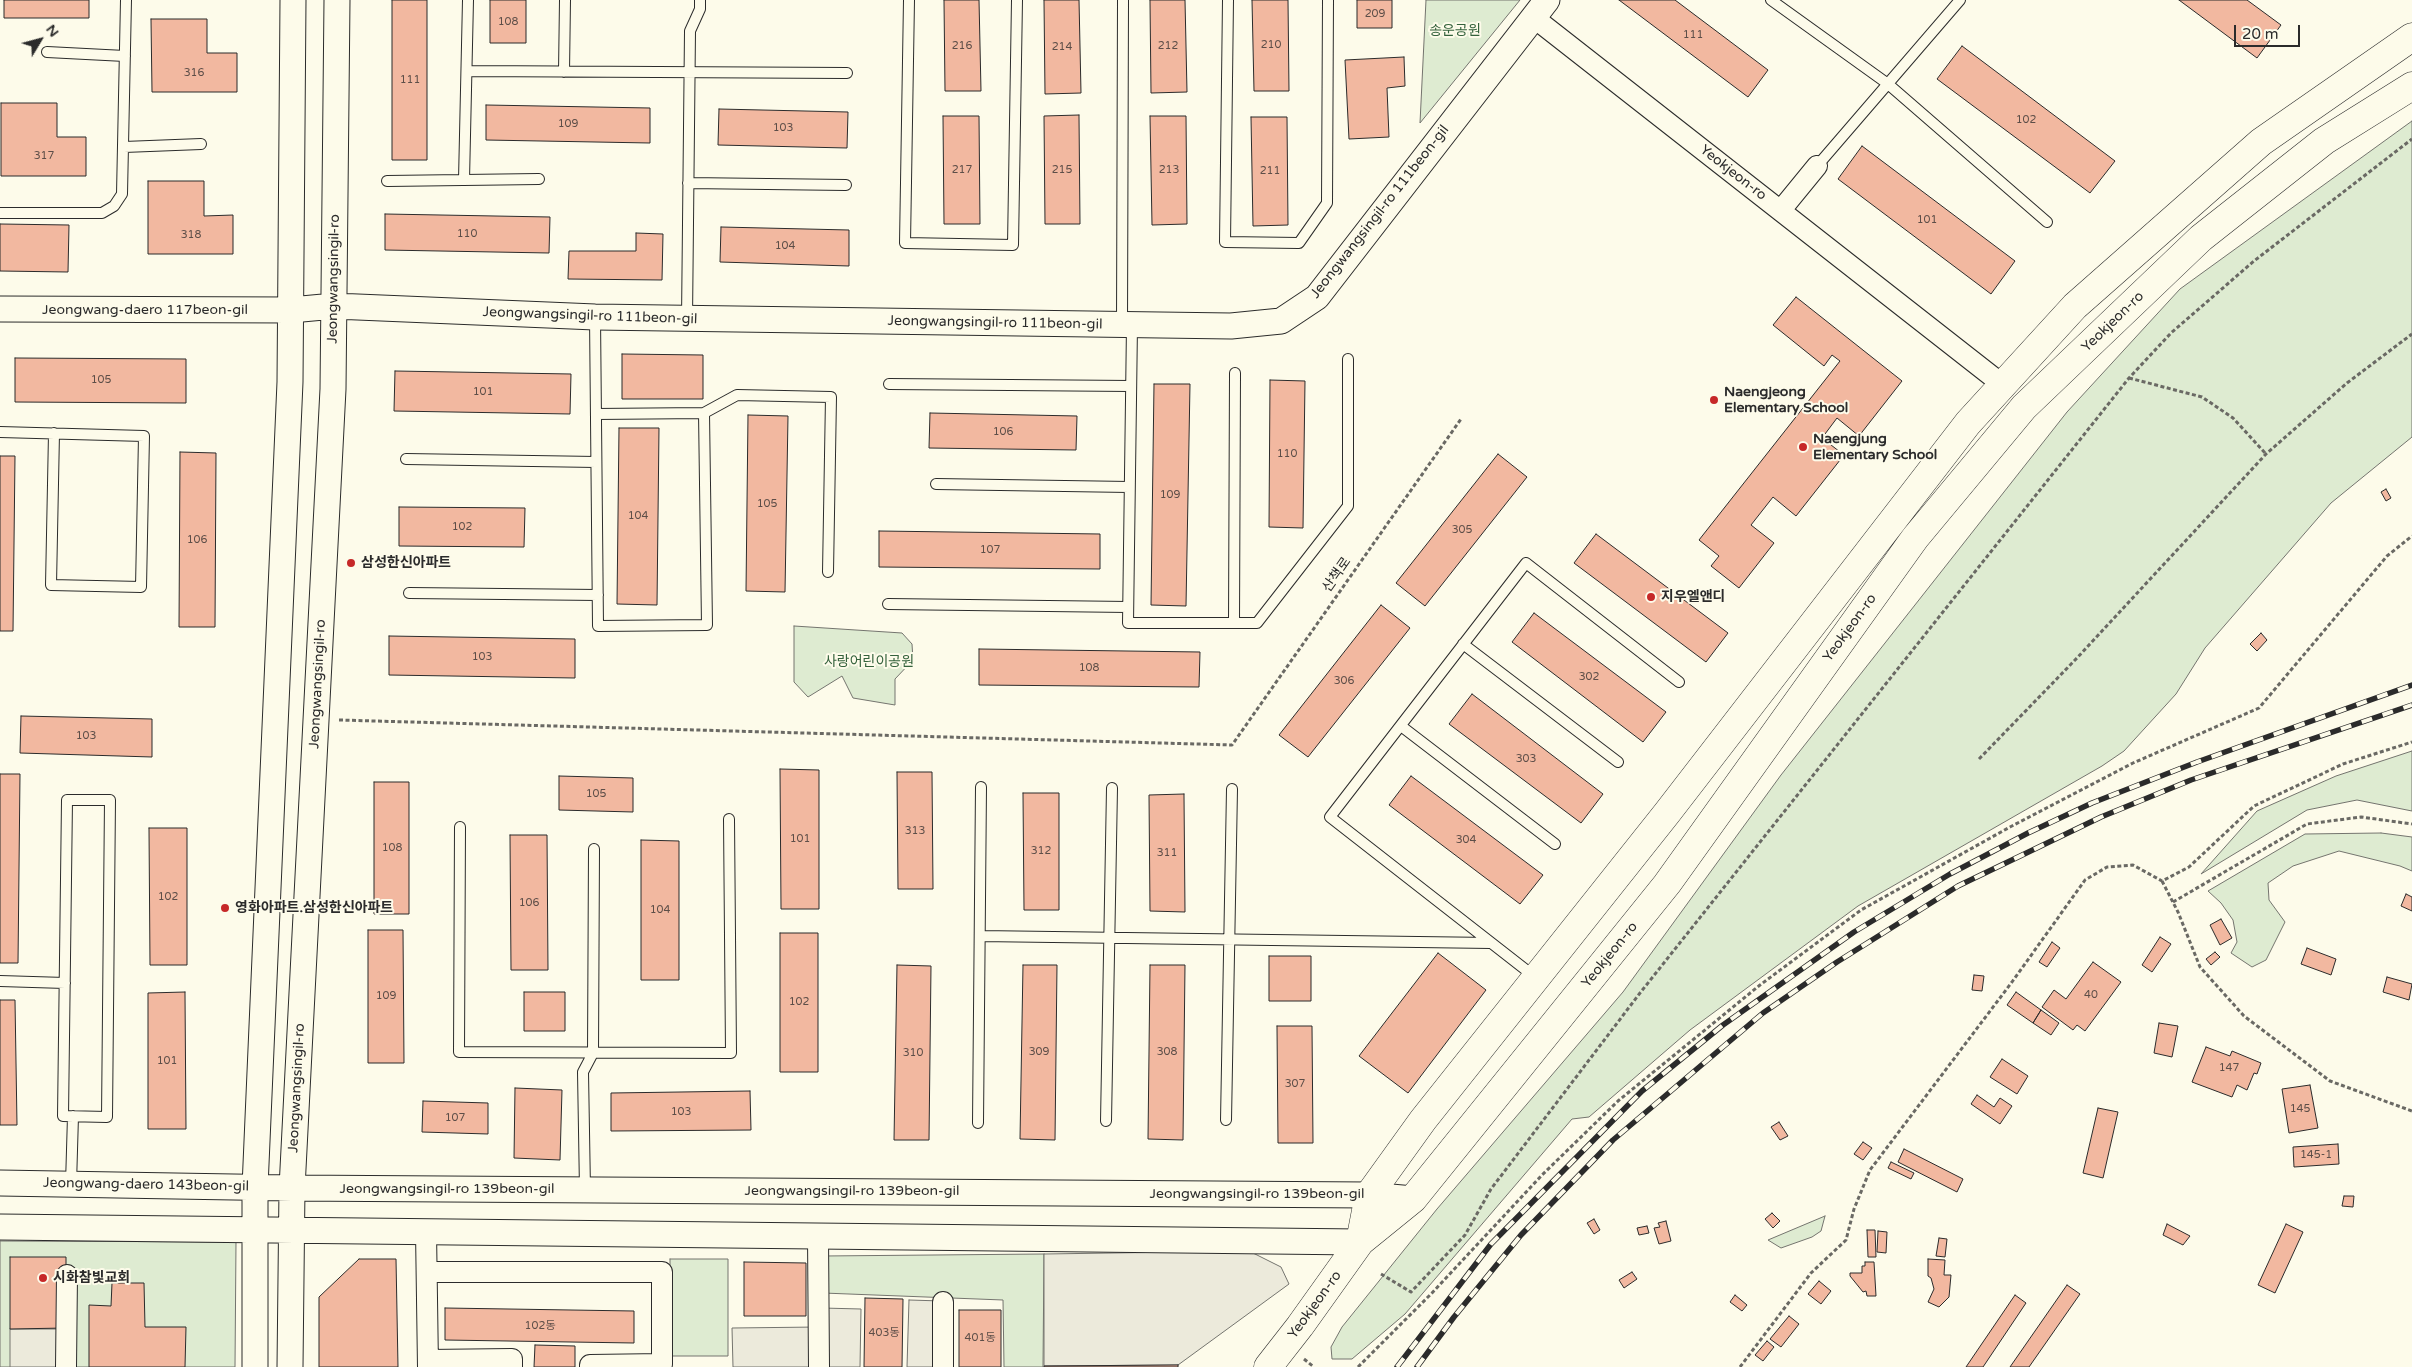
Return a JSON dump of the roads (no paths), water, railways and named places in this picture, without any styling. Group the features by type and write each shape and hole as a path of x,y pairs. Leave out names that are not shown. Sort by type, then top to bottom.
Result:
{"main road":[{"name":"Yeokjeon-ro","path":"1360,1242 1369,1194 1423,1120 1667,813 1968,423 2075,306 2261,142 2412,38"},
{"name":"Yeokjeon-ro","path":"1268,1367 1360,1242 1413,1198 1667,884 1914,538 2024,407 2201,238 2324,141 2412,86"}],"street":[{"path":"255,1367 255,1187 290,392 294,0"},
{"name":"Jeongwangsingil-ro","path":"290,1367 292,1188 333,389 337,0"},
{"name":"Jeongwangsingil-ro 111beon-gil","path":"291,310 334,306 595,317 1127,325 1231,326 1280,321 1317,298 1540,9"},
{"name":"Yeokjeon-ro","path":"1540,9 1781,210 2003,385"},
{"path":"1781,210 1817,166"},
{"name":"Jeongwang-daero 117beon-gil","path":"0,309 291,310"},
{"name":"Jeongwang-daero 143beon-gil","path":"0,1183 292,1188"},
{"name":"Jeongwangsingil-ro 139beon-gil","path":"292,1188 1369,1194 1413,1198"},
{"path":"0,1226 1360,1242"},
{"path":"426,1231 428,1364 512,1359 512,1367"},
{"path":"818,1236 819,1367"},
{"path":"427,1272 662,1272 662,1364 590,1364 590,1367"},
{"path":"66,1367 67,1276"},
{"path":"943,1302 943,1367"}],"lane":[{"path":"0,213 102,213 114,206 122,194 126,0"},
{"path":"464,180 468,0"},
{"path":"564,72 565,0"},
{"path":"686,319 690,30 700,5 708,0"},
{"path":"909,0 905,243 1013,246 1017,0"},
{"path":"1123,0 1127,325 1131,386 1128,623 1257,623 1348,506 1348,359"},
{"path":"1228,0 1225,242 1298,243 1327,203 1328,0"},
{"path":"1771,0 1888,84 2047,222"},
{"path":"1817,166 1960,0"},
{"path":"47,52 125,56"},
{"path":"467,72 847,73"},
{"path":"124,147 201,144"},
{"path":"387,181 539,179"},
{"path":"688,183 846,185"},
{"path":"595,317 598,626 707,625 704,413"},
{"path":"1234,623 1235,373"},
{"path":"889,384 1131,386"},
{"path":"596,414 704,413 737,395 831,397 828,572"},
{"path":"0,432 54,433 144,436 141,587 52,585 54,433"},
{"path":"406,459 596,462"},
{"path":"936,484 1130,487"},
{"path":"1536,978 1330,817 1526,564 1679,682"},
{"path":"408,593 598,595"},
{"path":"888,604 1128,607"},
{"path":"1463,644 1618,762"},
{"path":"1401,726 1555,844"},
{"path":"978,1123 981,787"},
{"path":"1106,1122 1112,788"},
{"path":"1226,1120 1232,789"},
{"path":"67,800 110,800 107,1117 63,1116 65,983 67,800"},
{"path":"460,827 459,1052 731,1053 728,819"},
{"path":"585,1190 583,1072 593,1053 594,850"},
{"path":"980,936 1491,942"},
{"path":"0,981 65,983"},
{"path":"71,1184 74,1116"}],"railway":[{"path":"1397,1367 1491,1244 1642,1091 1723,1025 1854,932 1950,874 2028,833 2092,803 2197,762 2412,685"},
{"path":"1417,1367 1454,1317 1521,1235 1613,1140 1763,1013 1837,962 1958,886 2101,817 2191,780 2412,705"}],"place":[{"name":"Naengjeong Elementary School","path":"1714,400"},
{"name":"Naengjung Elementary School","path":"1803,447"},
{"name":"삼성한신아파트","path":"351,563"},
{"name":"지우엘앤디","path":"1651,597"},
{"name":"영화아파트.삼성한신아파트","path":"225,908"},
{"name":"시화참빛교회","path":"43,1278"}],"park label":[{"name":"송운공원","path":"1455,31"},
{"name":"사랑어린이공원","path":"869,662"}]}
